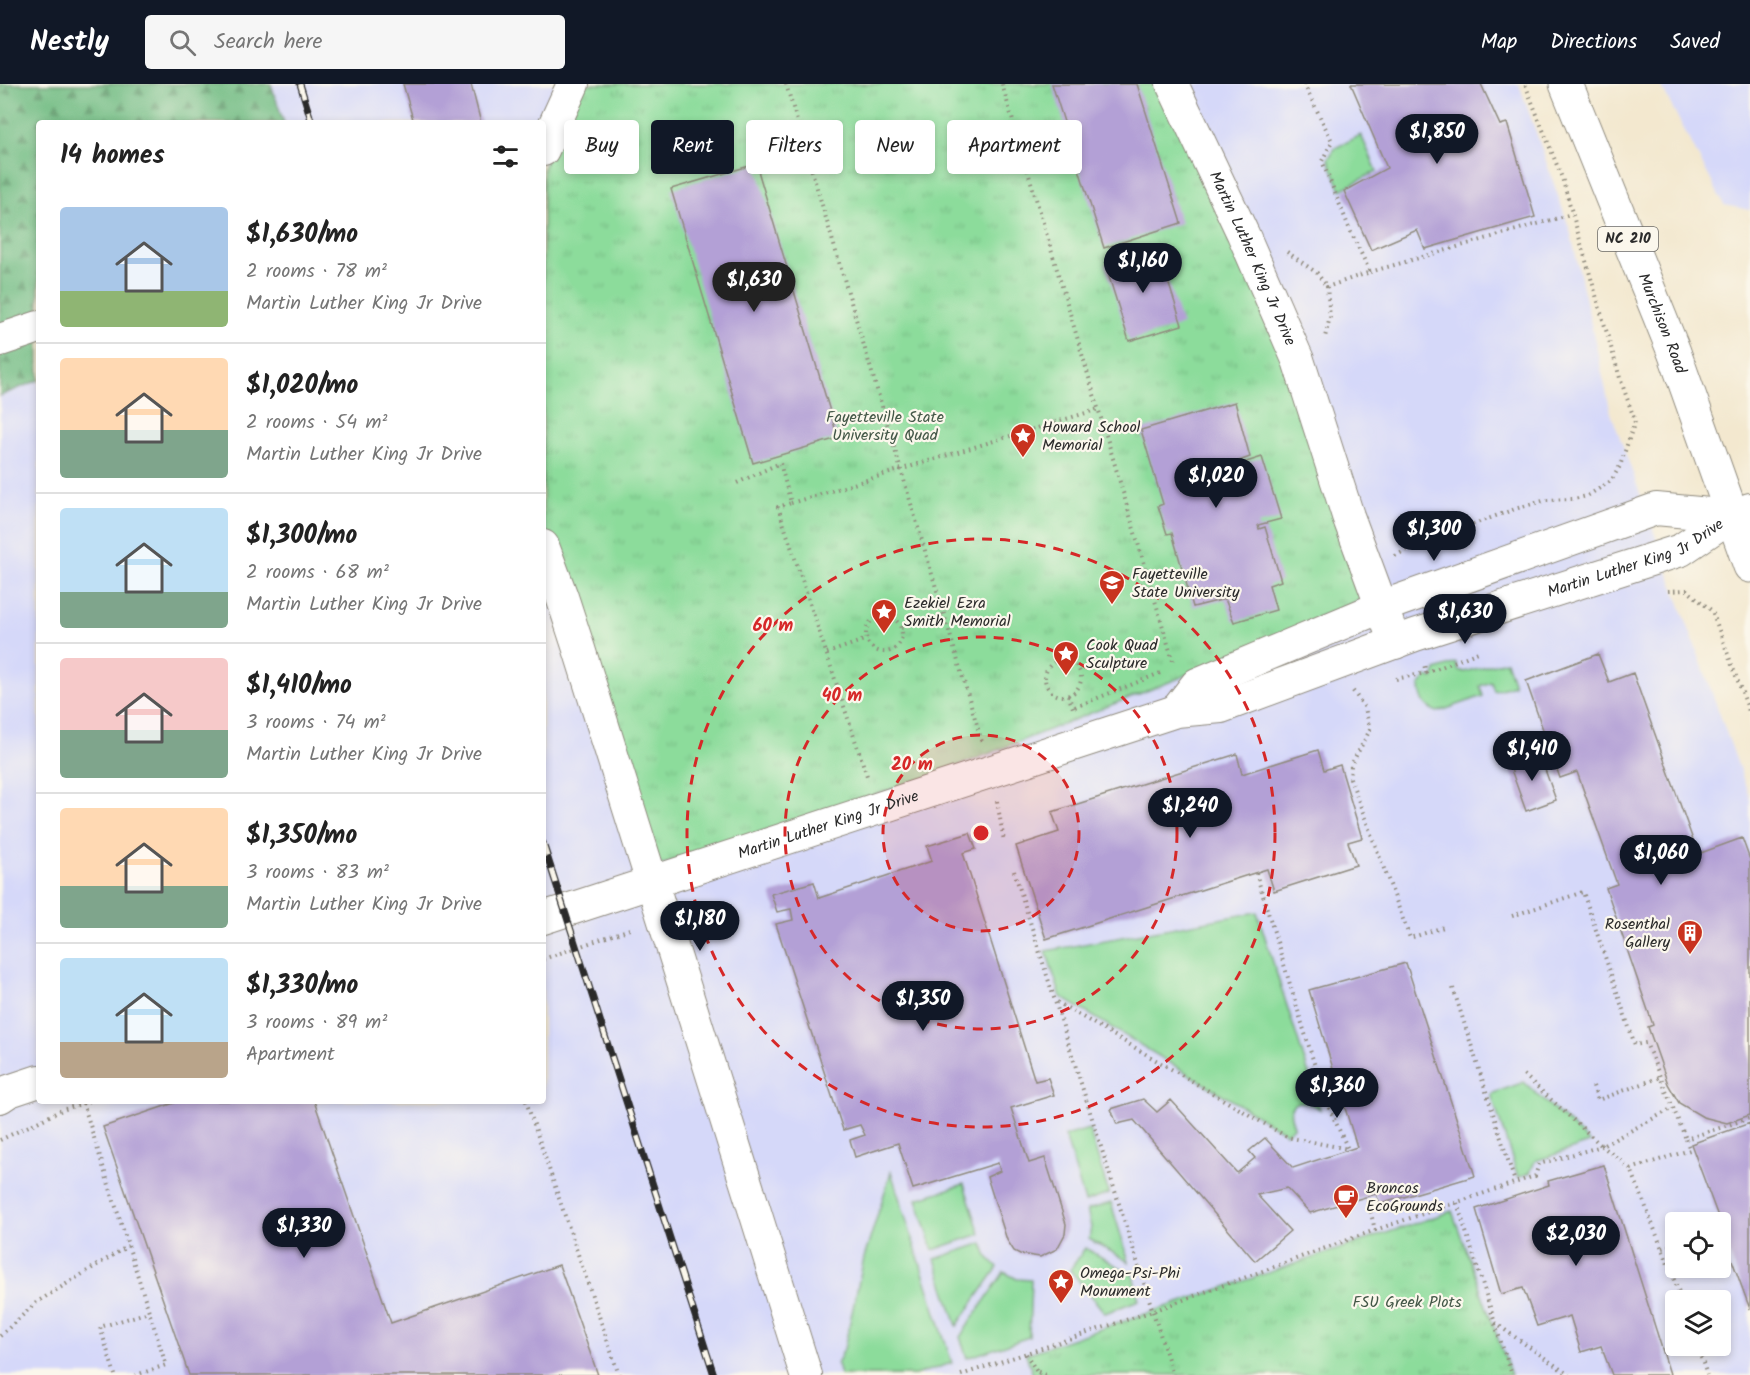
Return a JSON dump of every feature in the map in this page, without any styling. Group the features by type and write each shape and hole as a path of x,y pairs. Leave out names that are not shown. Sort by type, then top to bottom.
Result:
{"main road":[{"name":"Murchison Road","path":"1566,84 1741,512 1750,566"}],"street":[{"path":"546,143 573,84"},
{"name":"Martin Luther King Jr Drive","path":"1172,84 1243,234 1298,360 1348,516 1395,643"},
{"path":"0,340 36,328"},
{"name":"Martin Luther King Jr Drive","path":"1176,711 1197,684 1381,607 1656,509 1741,512"},
{"name":"Martin Luther King Jr Drive","path":"546,917 1176,711 1221,707 1395,643 1681,550 1741,512"},
{"path":"546,554 562,597 806,1375"},
{"path":"0,1096 36,1082"}],"path":[{"path":"786,84 981,739 991,735"},
{"path":"1002,84 1175,668"},
{"path":"1304,84 1332,141 1322,160 1350,230 1370,272"},
{"path":"1391,548 1394,556 1414,546 1515,509 1546,500 1587,496 1611,481 1620,466 1635,421 1620,378 1562,178 1525,84"},
{"path":"1327,287 1370,272 1572,213"},
{"path":"1283,249 1317,273 1327,287 1330,317 1323,343"},
{"path":"878,808 778,507 1099,409"},
{"path":"737,483 780,463 791,503"},
{"path":"1663,591 1687,590 1712,611 1750,714"},
{"path":"889,617 895,620 901,628 900,643 888,652 873,649 867,639 867,629 878,618 889,617"},
{"path":"901,628 945,617"},
{"path":"827,653 867,639"},
{"path":"1426,673 1482,651"},
{"path":"1060,660 1074,663 1081,675 1079,687 1068,696 1051,691 1045,680 1048,668 1060,660"},
{"path":"1062,711 1165,672"},
{"path":"1347,683 1365,708 1370,730 1351,765 1350,778 1410,938 1447,926"},
{"path":"1068,696 1073,708"},
{"path":"986,802 997,798"},
{"path":"1014,871 1173,1375"},
{"path":"1056,1002 1287,1137 1348,1149 1325,1099 1256,873"},
{"path":"1512,916 1583,892 1635,1045 1646,1043 1690,1150 1631,1169"},
{"path":"546,958 663,918"},
{"path":"1453,988 1515,1182"},
{"path":"1524,1075 1602,1146 1631,1169 1665,1253"},
{"path":"1593,1086 1598,1100 1661,1077"},
{"path":"0,1140 62,1110 80,1104"},
{"path":"83,1104 166,1365 136,1375"},
{"path":"527,1104 619,1375"},
{"path":"962,1375 1153,1311 1375,1230 1535,1176 1539,1164 1602,1146 1673,1108"},
{"path":"1686,1139 1750,1118"},
{"path":"1366,1197 1375,1230"},
{"path":"1457,1203 1512,1375"},
{"path":"0,1336 37,1302 128,1246"},
{"path":"115,1375 100,1327 149,1312"},
{"path":"1495,1323 1569,1375"},
{"path":"1026,1354 1039,1374 1047,1375"},
{"path":"1700,1356 1707,1375"}],"shaded area":[{"name":"Fayetteville State University","path":"0,84 1519,84 1570,230 1611,413 1750,798 1750,1375 0,1375"},
{"path":"1660,84 1750,84 1750,210 1724,205"}],"green space":[{"path":"0,84 271,84 283,120 36,120 36,381 0,396"},
{"name":"Fayetteville State University Quad","path":"578,84 1169,84 1297,361 1372,595 1192,673 937,774 655,867 546,529 546,161"},
{"path":"1361,135 1377,171 1341,190 1328,159 1335,148"},
{"path":"1506,661 1514,685 1494,691 1491,682 1480,686 1483,696 1438,712 1429,708 1422,698 1420,685 1427,677 1433,679 1436,670 1456,663 1458,670 1464,672"},
{"path":"1257,912 1320,1109 1306,1103 1296,1103 1292,1106 1291,1111 1294,1126 1286,1133 1061,997 1046,951"},
{"path":"1524,1082 1590,1143 1535,1161 1530,1173 1518,1177 1491,1094"},
{"path":"1089,1129 1109,1194 1085,1202 1065,1136"},
{"path":"891,1172 952,1363 915,1375 840,1375 837,1364 844,1349 864,1258"},
{"path":"964,1184 980,1234 933,1250 917,1199"},
{"path":"1111,1203 1129,1262 1089,1239 1091,1227 1087,1210"},
{"name":"FSU Greek Plots","path":"1452,1211 1511,1375 1033,1375 1026,1354"},
{"path":"983,1243 986,1255 998,1267 957,1326 935,1259"},
{"path":"1085,1248 1133,1275 1139,1300 1105,1313 1070,1270"},
{"path":"1004,1272 1017,1279 1031,1280 1029,1337 967,1358 960,1337"}],"building":[{"path":"403,84 471,84 480,120 413,120"},
{"path":"1052,84 1137,84 1181,223 1104,248 1081,174 1082,120 1063,120"},
{"path":"1351,84 1481,84 1500,125 1507,123 1535,217 1425,249 1417,230 1371,250 1344,191 1387,168"},
{"path":"746,167 746,174 759,174 838,438 753,463 671,189 722,174 734,174 734,170"},
{"path":"1157,247 1182,325 1129,341 1105,264"},
{"path":"1235,402 1250,457 1239,461 1240,464 1262,457 1281,519 1258,525 1259,529 1265,527 1281,581 1269,585 1276,610 1234,622 1225,599 1193,607 1172,533 1167,534 1158,506 1163,504 1141,430"},
{"name":"Rosenthal Gallery","path":"1598,654 1609,682 1633,673 1698,854 1742,838 1750,860 1750,1115 1727,1123 1703,1117 1679,1103 1668,1084 1648,1027 1653,1025 1606,888 1617,884 1577,772 1560,778 1526,681"},
{"path":"1318,750 1324,770 1340,765 1362,838 1348,842 1356,865 1274,891 1267,869 1046,939 1016,846 1059,832 1052,812 1237,754 1242,774"},
{"path":"1539,753 1556,800 1526,811 1509,764"},
{"path":"970,833 976,849 963,853 1035,1081 1048,1078 1054,1095 1011,1108 1029,1163 1045,1158 1066,1224 1065,1234 1057,1249 1040,1257 1014,1251 1007,1240 987,1177 1000,1171 998,1163 913,1189 898,1143 855,1157 850,1140 865,1135 860,1125 843,1130 776,924 793,920 791,909 777,912 771,894 814,882 819,898 932,861 927,846"},
{"path":"1406,963 1475,1176 1380,1204 1376,1194 1310,1213 1287,1188 1257,1195 1290,1231 1255,1261 1134,1120 1117,1124 1111,1109 1143,1099 1157,1112 1171,1100 1237,1173 1255,1158 1249,1151 1265,1138 1293,1168 1357,1147 1309,990"},
{"path":"171,1104 315,1104 391,1323 559,1265 598,1375 189,1375 103,1127"},
{"path":"1750,1123 1750,1309 1731,1257 1731,1212 1716,1212 1691,1144"},
{"path":"1604,1165 1670,1374 1668,1375 1612,1375 1601,1346 1581,1352 1570,1316 1537,1326 1523,1288 1501,1294 1476,1209 1549,1185 1548,1181"}],"railway":[{"path":"300,84 311,120"},
{"path":"546,852 714,1375"}],"place":[{"name":"Howard School Memorial","path":"1023,459"},
{"name":"Fayetteville State University","path":"1112,606"},
{"name":"Ezekiel Ezra Smith Memorial","path":"884,635"},
{"name":"Cook Quad Sculpture","path":"1066,677"},
{"name":"Rosenthal Gallery","path":"1690,956"},
{"name":"Broncos EcoGrounds","path":"1346,1220"},
{"name":"Omega-Psi-Phi Monument","path":"1061,1305"}]}
